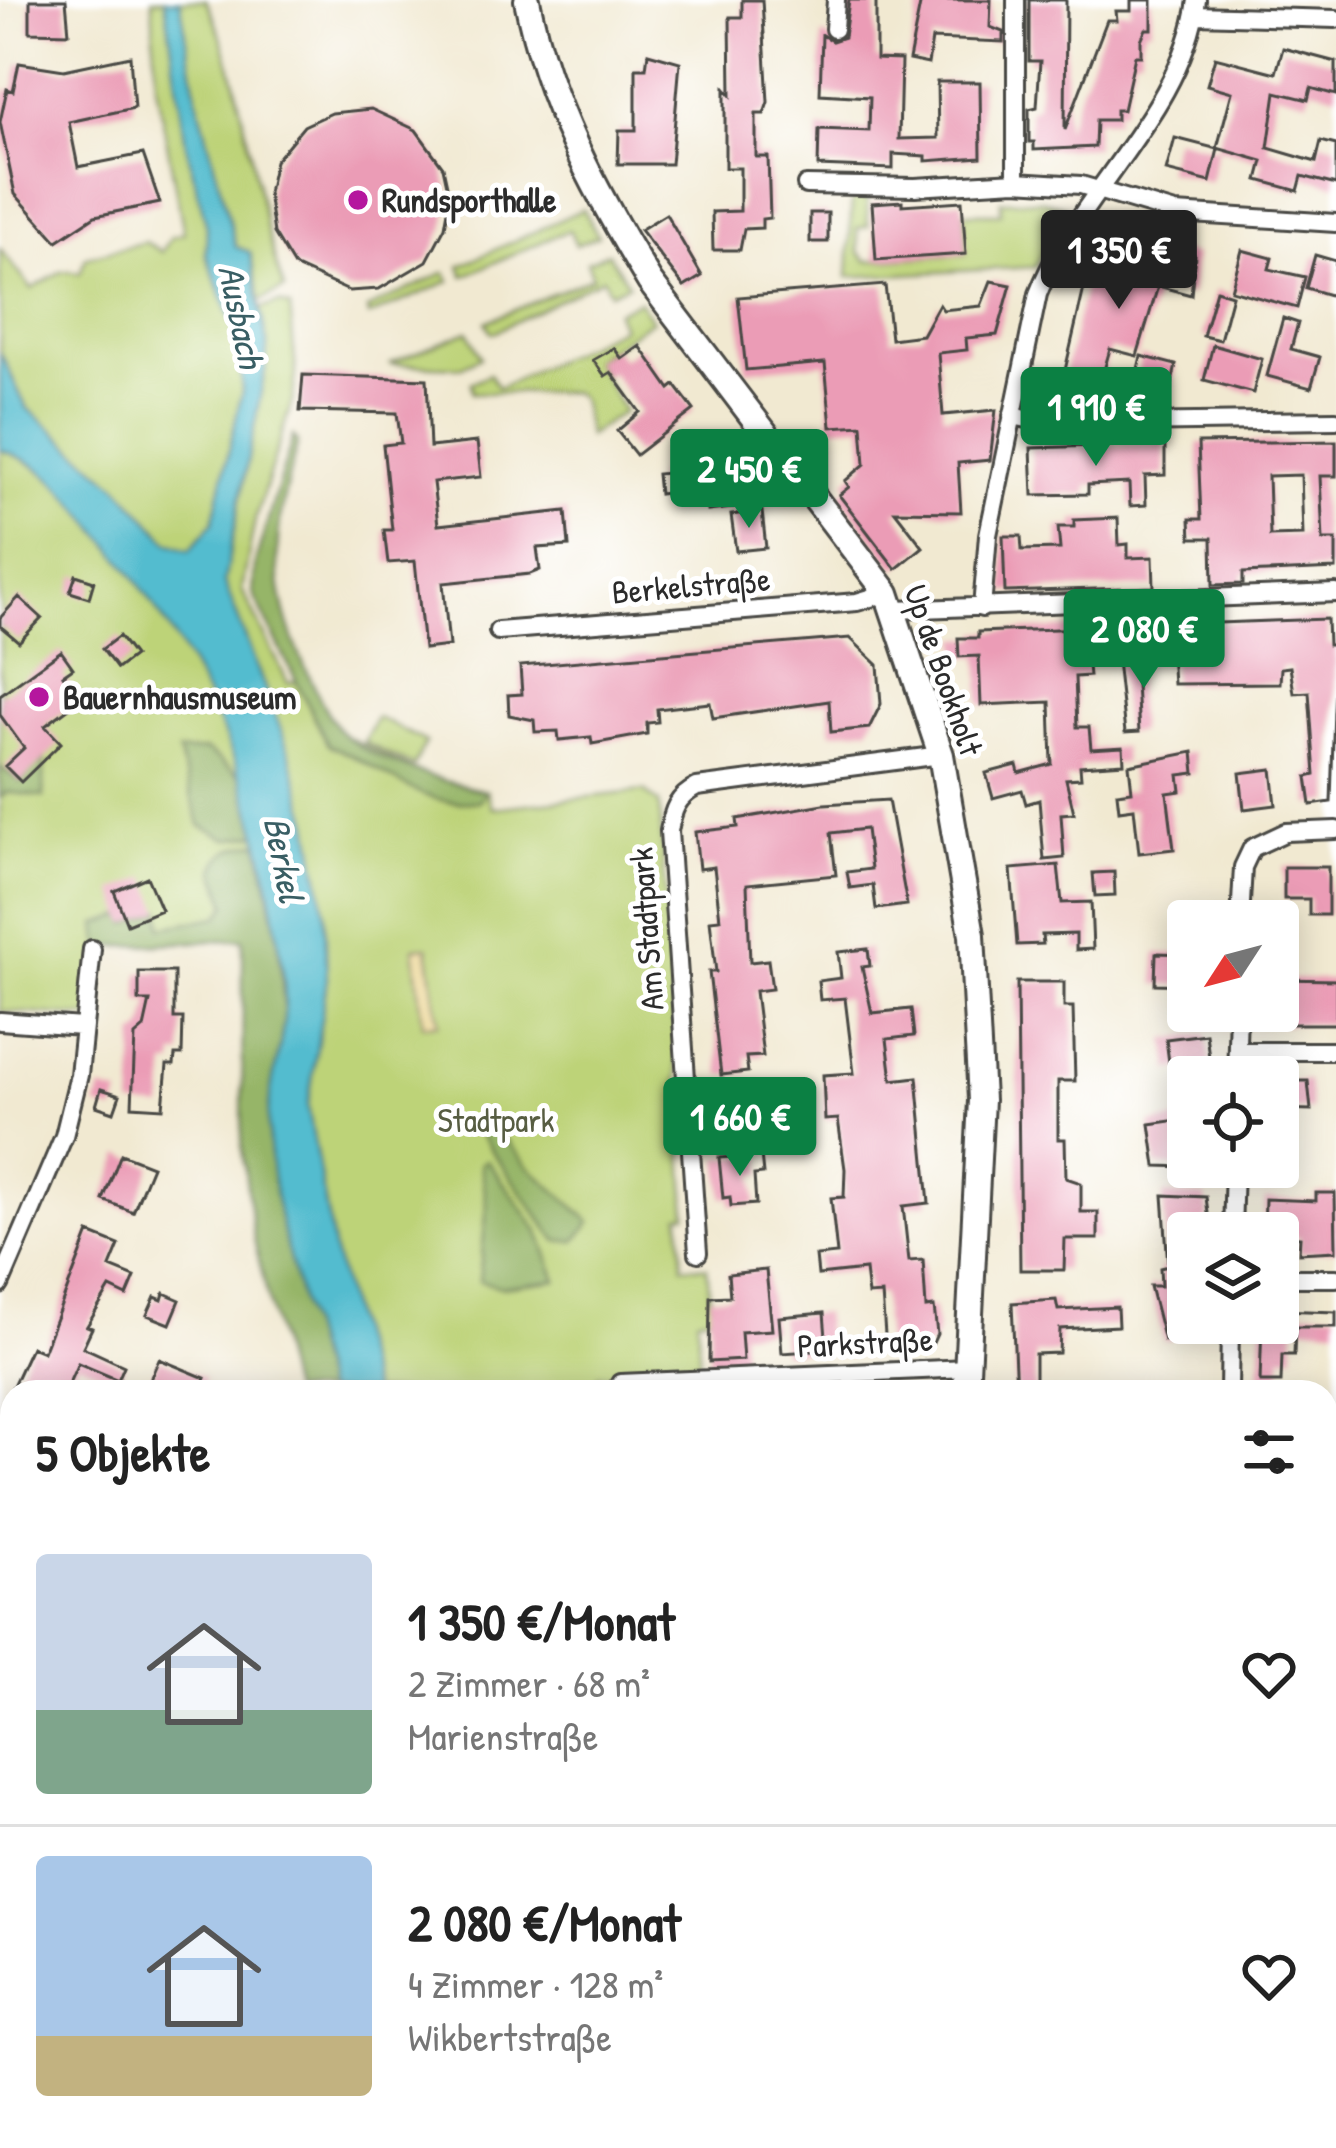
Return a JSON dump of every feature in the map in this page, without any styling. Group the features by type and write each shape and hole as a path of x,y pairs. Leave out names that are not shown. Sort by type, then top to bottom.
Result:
{"street":[{"name":"Up de Bookholt","path":"527,0 538,56 556,105 640,266 891,602 941,755 972,935 981,1100 967,1380"},
{"path":"834,29 836,0"},
{"path":"1016,0 1016,182"},
{"path":"982,608 988,536 1038,294 1052,257 1165,87 1196,8 1336,19"},
{"path":"806,185 915,188 1066,182 1175,213 1336,223"},
{"path":"1012,416 1053,424 1336,420"},
{"name":"Berkelstraße","path":"498,631 857,602 982,608 1336,593"},
{"name":"Am Stadtpark","path":"698,1253 669,831 672,811 681,795 697,787 941,755"},
{"path":"1241,900 1243,867 1252,848 1286,832 1336,830"},
{"path":"0,1285 64,1136 79,1075 92,949"},
{"path":"0,1021 82,1027"},
{"path":"1237,1032 1237,1056"},
{"path":"1237,1052 1336,1051"},
{"path":"1299,1278 1336,1279"},
{"path":"1228,1380 1229,1344"}],"green space":[{"path":"152,0 165,0 186,144 207,227 206,255 241,345 242,392 213,523 190,550 169,542 118,486 26,407 0,351 0,249 32,289 62,271 80,273 86,257 145,242 162,252 171,237 184,233 156,85"},
{"path":"180,0 206,0 232,70 284,289 260,301 250,252 236,247 197,98"},
{"path":"852,197 867,199 868,226 857,229 859,252 867,261 966,254 963,213 1001,213 1001,201 1041,200 1065,207 1035,267 848,277"},
{"path":"583,209 598,236 576,245 569,230 464,276 460,266"},
{"path":"608,253 628,284 610,292 603,278 492,333 486,322 593,277 587,262"},
{"path":"446,272 450,281 369,316 367,309"},
{"path":"639,301 652,320 593,360 624,411 588,436 580,398 573,392 472,393 471,383 489,374 498,388 622,327 616,312"},
{"name":"Stadtpark","path":"279,303 290,307 296,374 292,402 255,520 242,590 288,683 298,681 342,734 435,781 486,791 492,808 644,791 659,803 687,1214 680,1215 683,1266 707,1267 712,1315 697,1318 700,1370 598,1375 598,1380 369,1380 334,1253 308,1106 327,979 278,937 106,947 97,1018 0,1011 0,450 31,464 94,522 152,600 213,709 265,688 224,582 265,370 267,342 260,309"},
{"path":"468,331 481,357 460,367 389,364"},
{"path":"293,436 298,442 279,529 279,582 292,637 321,701 353,742 409,769 486,791 479,801 458,802 420,793 328,745 253,594 255,563"},
{"path":"376,717 426,742 414,766 364,742"},
{"path":"206,750 240,776 258,834 228,839 200,825 178,752"},
{"path":"44,753 44,797 7,792 0,798 0,767 21,782"},
{"path":"259,842 278,937 285,1015 268,1125 277,1201 322,1380 287,1380 254,1239 242,1150 243,939 106,947 99,942 97,924 124,916 128,924 161,910 162,927 218,917 227,905 215,870 223,856"},
{"path":"484,1114 527,1165 591,1222 576,1241 558,1241 551,1233 471,1122"},
{"path":"487,1160 538,1230 557,1280 501,1287 479,1281 487,1206 481,1164"}],"sand":[{"path":"428,947 439,1024 423,1025 414,948"}],"water":[{"path":"165,0 180,0 197,98 236,247 250,252 267,344 224,582 289,751 310,823 325,912 327,979 308,1107 334,1253 369,1380 322,1380 282,1226 268,1126 284,1018 284,978 268,878 238,770 193,669 132,575 54,481 30,462 0,450 0,352 26,407 118,486 169,542 190,550 213,523 242,392 241,345 206,254 207,227 186,144"}],"building":[{"path":"30,0 66,0 69,33 30,32"},
{"path":"742,0 762,0 768,102 764,114 756,114 756,157 768,157 770,218 762,219 762,228 744,229 740,250 713,250 712,212 740,211 740,168 725,168 725,88 731,95 730,17 742,17"},
{"path":"849,0 876,0 876,59 901,60 899,139 938,138 937,82 980,82 981,157 926,161 926,156 893,154 893,169 818,166 819,129 869,131 870,97 820,94 822,35 832,41 844,37"},
{"path":"921,0 991,0 990,27 1003,32 1003,42 932,39 928,64 909,60"},
{"path":"1029,0 1066,0 1065,130 1107,20 1117,20 1116,11 1131,11 1131,0 1152,0 1152,29 1146,29 1141,40 1141,56 1135,56 1123,110 1116,110 1116,120 1096,120 1095,147 1034,150 1034,142 1029,142 1029,109 1037,107 1040,61 1029,61"},
{"path":"1283,48 1336,62 1336,95 1311,88 1308,100 1276,92 1268,148 1316,162 1321,141 1336,145 1336,185 1302,176 1298,191 1258,180 1263,161 1217,148 1232,92 1207,85 1215,57 1276,73"},
{"path":"648,53 680,62 671,164 618,164 619,130 636,130 636,68 646,68"},
{"path":"130,56 134,108 69,122 78,167 143,154 160,203 95,216 57,241 15,194 0,122 7,89 13,91 19,63 64,70"},
{"name":"Rundsporthalle","path":"371,109 416,130 443,167 450,199 445,227 427,261 379,289 349,291 294,266 274,233 268,193 275,161 304,126 332,113"},
{"path":"1175,138 1218,149 1210,182 1166,171"},
{"path":"902,201 902,205 962,201 966,254 876,260 872,203"},
{"path":"810,213 828,213 828,242 810,242"},
{"path":"666,214 702,276 684,287 640,230"},
{"path":"1167,247 1195,255 1191,295 1158,286 1137,356 1110,349 1099,388 1063,379 1091,258 1159,277"},
{"path":"1242,250 1272,258 1269,269 1305,277 1297,308 1231,290"},
{"path":"1315,255 1336,261 1333,296 1306,288"},
{"path":"991,281 1011,285 997,335 966,338 967,350 938,353 943,415 996,410 990,460 958,463 961,512 895,511 923,547 896,569 839,495 849,487 845,481 865,464 862,425 831,427 825,363 746,370 738,297 885,285 891,339 922,335 939,304 943,310 981,306"},
{"path":"1216,290 1232,295 1220,340 1203,336"},
{"path":"1283,318 1298,323 1291,349 1320,357 1311,388 1267,376"},
{"path":"1213,345 1262,359 1253,393 1204,380"},
{"path":"640,346 670,389 675,385 694,410 636,455 617,431 640,412 611,372 605,376 593,360 614,348 622,359"},
{"path":"1141,356 1176,365 1170,392 1135,382"},
{"path":"303,375 427,379 430,447 477,442 481,477 433,482 438,525 566,511 569,546 537,548 540,570 530,574 443,583 449,646 424,649 415,561 388,563 384,530 392,530 383,445 401,443 397,413 300,411"},
{"path":"726,436 732,508 708,511 705,488 659,494 657,474 699,470 696,439"},
{"path":"1336,441 1336,476 1320,476 1323,540 1336,540 1336,569 1243,573 1243,584 1213,585 1212,538 1191,538 1190,519 1201,519 1198,443","holes":["1301,475 1303,535 1270,536 1268,476"]},
{"path":"1165,444 1165,475 1145,476 1146,505 1130,506 1129,483 1088,485 1088,494 1033,495 1031,448"},
{"path":"762,511 766,548 736,551 731,515"},
{"path":"1118,518 1119,545 1128,544 1128,558 1153,557 1154,587 1005,592 1003,536 1021,536 1022,550 1060,549 1058,527 1074,527 1074,520"},
{"path":"76,575 94,581 89,598 70,592"},
{"path":"19,597 42,618 19,642 0,626 0,618"},
{"path":"1327,619 1328,645 1336,645 1331,802 1311,805 1307,777 1315,775 1309,692 1294,693 1290,667 1281,668 1280,683 1173,684 1171,652 1134,653 1139,732 1125,733 1115,642 1086,645 1089,676 1075,677 1077,727 1089,727 1091,749 1123,747 1124,763 1080,766 1081,778 1066,779 1074,813 1061,814 1064,858 1044,860 1039,800 1026,804 1022,790 993,798 986,773 1017,765 1019,773 1052,764 1050,702 981,705 979,656 959,657 958,638 978,638 978,632"},
{"path":"119,636 134,656 117,669 102,649"},
{"path":"850,638 878,665 881,704 869,728 831,732 829,701 713,718 710,703 657,709 658,722 647,723 647,734 592,744 591,737 559,740 558,731 535,732 534,720 509,715 508,695 522,694 520,666"},
{"name":"Bauernhausmuseum","path":"61,651 73,668 63,675 80,700 45,726 61,743 21,782 5,766 24,748 0,715 0,695"},
{"path":"1193,752 1195,773 1179,775 1181,791 1167,793 1174,849 1139,853 1134,808 1119,810 1117,793 1132,791 1129,765"},
{"path":"1272,769 1276,805 1244,809 1240,773"},
{"path":"888,800 907,905 876,909 873,885 850,888 847,872 871,869 866,829 831,833 836,875 747,884 750,962 768,960 772,989 755,991 763,1056 746,1057 748,1072 721,1075 709,972 716,972 710,920 720,919 714,867 699,869 695,832 738,827 737,819 824,804"},
{"path":"1058,865 1062,903 1091,902 1093,949 1076,950 1076,934 1042,935 1043,944 1017,945 1011,869"},
{"path":"1284,867 1328,867 1328,915 1309,915 1309,899 1284,899"},
{"path":"1114,872 1115,895 1095,896 1093,873"},
{"path":"147,877 161,910 127,924 114,891"},
{"path":"868,949 870,966 862,967 872,1013 911,1009 914,1036 887,1039 892,1080 917,1077 929,1203 903,1206 909,1261 923,1260 926,1308 934,1307 937,1334 932,1345 886,1349 882,1294 868,1295 865,1270 818,1275 816,1256 837,1254 831,1198 844,1197 845,1169 838,1119 825,1120 823,1075 854,1073 845,998 820,1000 818,981 841,978 838,952"},
{"path":"1156,953 1167,953 1167,984 1155,984"},
{"path":"139,972 174,972 174,1018 183,1018 182,1055 175,1055 174,1065 167,1065 163,1108 132,1106 135,1036 144,1028 150,1001 139,1001"},
{"path":"1299,979 1336,980 1336,1024 1299,1024"},
{"path":"1017,982 1064,982 1064,1007 1073,1007 1075,1081 1058,1081 1058,1139 1065,1139 1066,1178 1081,1183 1081,1212 1098,1212 1098,1239 1065,1239 1064,1270 1020,1270"},
{"path":"1206,1034 1209,1056 1168,1056 1166,1039"},
{"path":"1299,1081 1308,1081 1311,1110 1299,1110"},
{"path":"101,1089 120,1095 114,1112 96,1106"},
{"path":"1167,1122 1167,1166 1156,1166 1150,1124"},
{"path":"121,1154 152,1166 133,1212 103,1200"},
{"path":"761,1155 763,1174 754,1175 756,1204 731,1206 730,1197 723,1198 719,1158"},
{"path":"1316,1193 1335,1193 1336,1251 1299,1253 1299,1212 1265,1212 1265,1199 1316,1201"},
{"path":"1163,1195 1206,1197 1208,1212 1167,1212 1167,1252"},
{"path":"89,1233 119,1245 110,1267 135,1277 127,1296 110,1288 87,1326 92,1328 83,1347 124,1366 118,1380 78,1363 70,1380 16,1380 31,1347 43,1352"},
{"path":"1167,1266 1164,1341 1150,1286 1161,1286 1160,1268"},
{"path":"766,1270 772,1330 741,1332 743,1360 709,1362 710,1297 730,1296 728,1274"},
{"path":"164,1293 180,1300 170,1324 147,1315 155,1297 162,1300"},
{"path":"1056,1300 1058,1310 1117,1307 1118,1326 1060,1329 1059,1353 1035,1354 1035,1380 1015,1380 1012,1303"},
{"path":"1299,1311 1336,1312 1336,1327 1299,1327"},
{"path":"824,1313 827,1350 782,1353 779,1317"},
{"path":"1261,1344 1294,1344 1294,1355 1282,1355 1281,1380 1260,1380"},
{"path":"159,1359 205,1378 204,1380 150,1380"}],"place":[{"name":"Rundsporthalle","path":"358,200"},
{"name":"Bauernhausmuseum","path":"39,697"}],"water label":[{"name":"Ausbach","path":"242,316"},
{"name":"Berkel","path":"285,859"}]}
